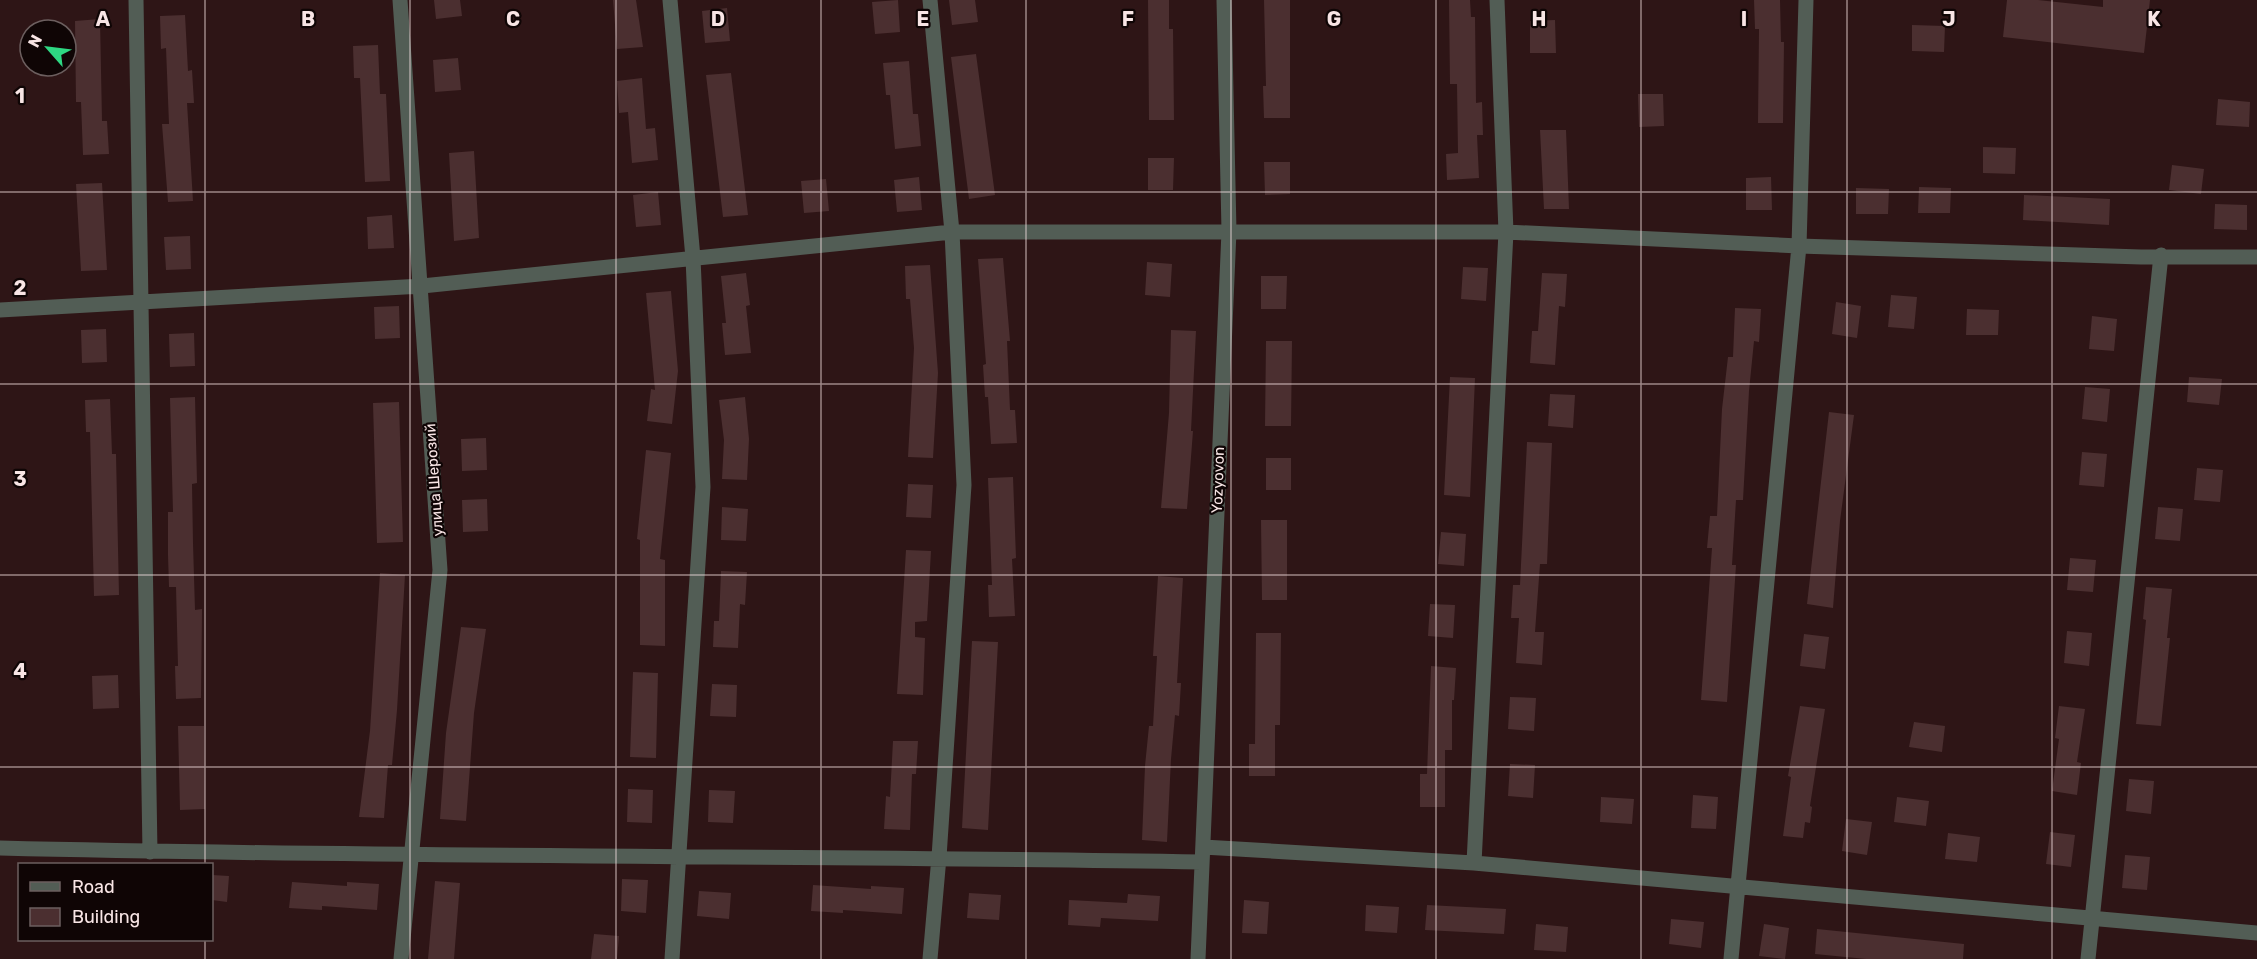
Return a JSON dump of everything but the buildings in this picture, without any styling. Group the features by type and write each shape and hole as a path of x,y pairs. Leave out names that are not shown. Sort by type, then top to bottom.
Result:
{"street":[{"path":"136,0 150,852"},
{"name":"улица Шерозий","path":"400,0 422,286 440,570 402,959"},
{"path":"670,0 693,258 703,487 672,959"},
{"path":"930,0 952,232 964,484 930,959"},
{"name":"Yozyovon","path":"1198,959 1229,231 1224,0"},
{"path":"1474,863 1506,232 1497,0"},
{"path":"1731,959 1740,888 1799,246 1806,0"},
{"path":"0,310 422,286 952,232 1506,232 1799,246 2257,257"},
{"path":"2088,959 2161,255"},
{"path":"0,848 412,855 939,857 1203,855 1474,863 2257,933"}]}
